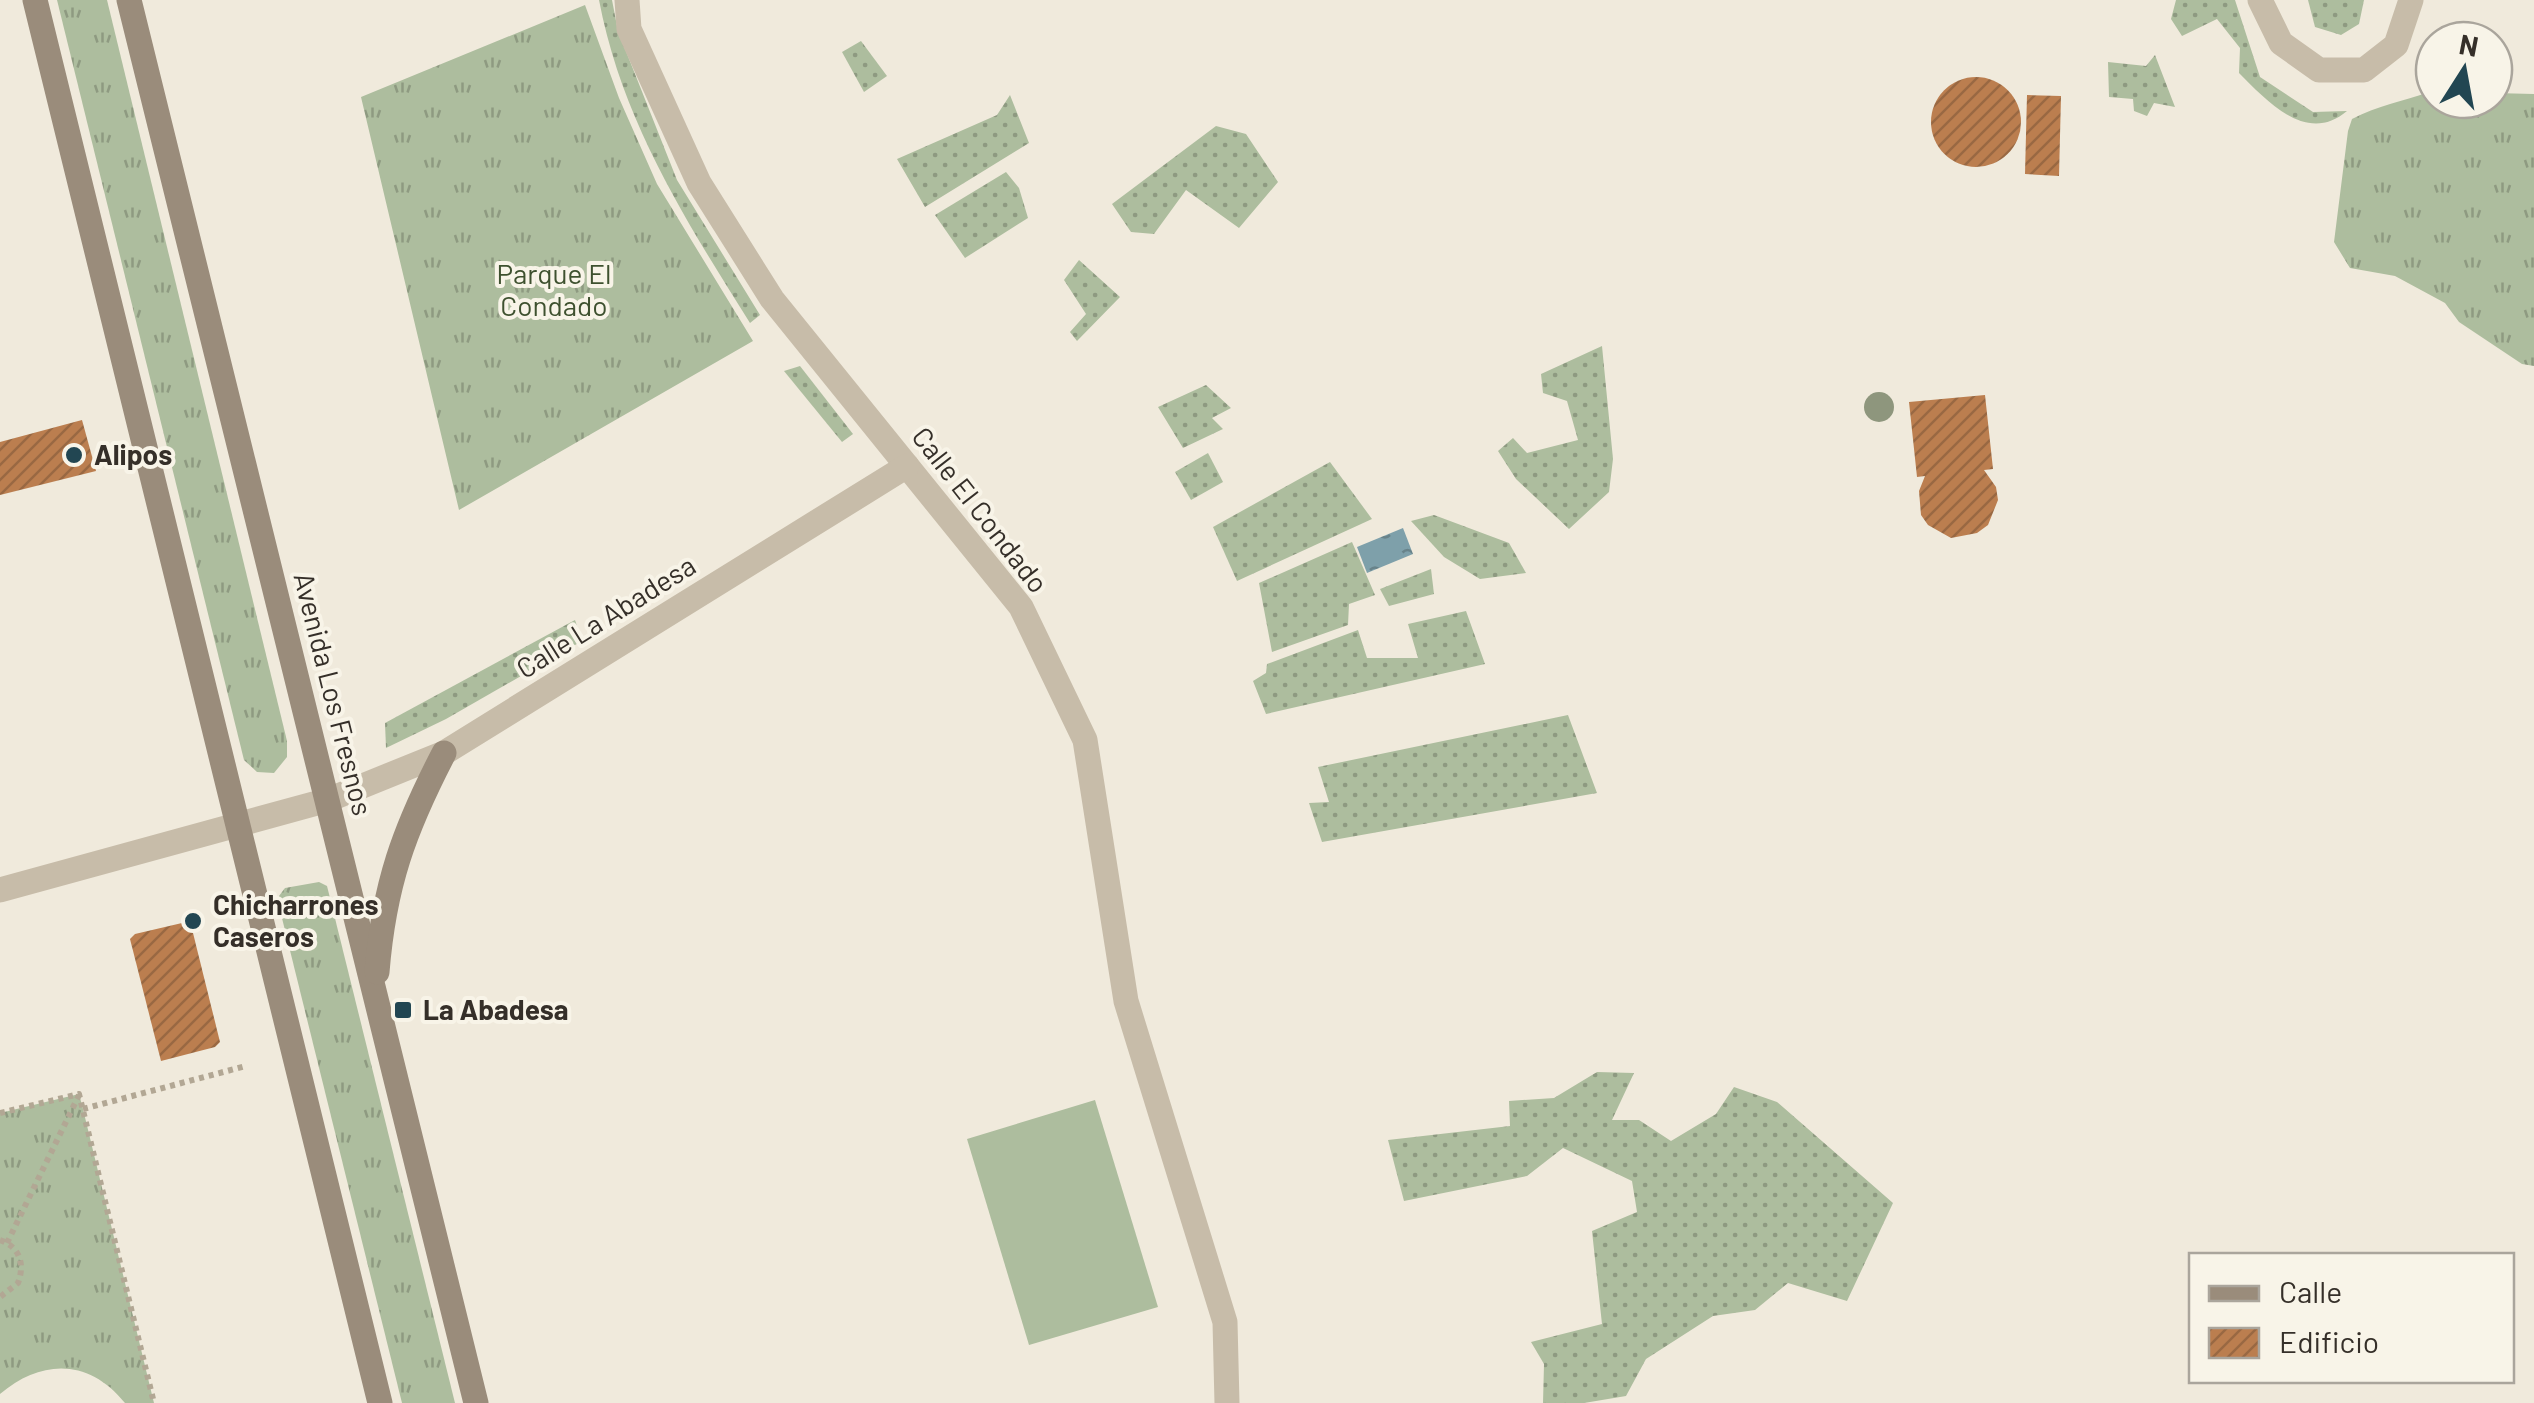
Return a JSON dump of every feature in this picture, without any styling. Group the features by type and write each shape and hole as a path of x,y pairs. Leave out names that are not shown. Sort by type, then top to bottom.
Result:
{"main road":[{"path":"35,0 380,1403"},
{"name":"Avenida Los Fresnos","path":"129,0 476,1403"},
{"path":"375,998 388,885 408,825 444,752"}],"street":[{"name":"Calle El Condado","path":"628,0 629,30 699,183 772,299 1021,606 1085,740 1126,1001 1225,1322 1227,1403"},
{"path":"2260,0 2281,43 2319,70 2364,70 2396,45 2411,0"},
{"name":"Calle La Abadesa","path":"0,890 328,800 444,752 907,466"}],"path":[{"path":"83,1109 246,1066"},
{"path":"79,1094 154,1403"},
{"path":"0,1113 79,1094"},
{"path":"0,1297 12,1291 22,1275 20,1256 4,1242 79,1094"}],"green space":[{"path":"57,0 107,0 287,741 287,757 274,773 257,772 244,760"},
{"path":"599,0 612,0 618,31 677,180 760,315 750,323 659,169 623,87"},
{"path":"2176,0 2235,0 2260,77 2313,112 2347,111 2317,123 2303,122 2275,107 2239,73 2240,48 2217,19 2182,36 2171,19"},
{"path":"2308,0 2364,0 2359,24 2341,35 2315,27"},
{"name":"Parque El Condado","path":"585,5 619,98 657,184 753,341 459,510 361,97"},
{"path":"861,41 887,76 864,92 842,52"},
{"path":"2155,55 2175,107 2154,103 2147,116 2134,111 2133,99 2109,97 2108,62 2146,66"},
{"path":"2514,94 2534,94 2534,366 2522,364 2459,322 2445,303 2395,276 2350,268 2334,242 2352,119 2414,97 2414,120 2514,120"},
{"path":"1010,95 1029,143 925,207 897,159 997,115"},
{"path":"1216,126 1246,134 1278,182 1239,228 1186,190 1154,234 1131,232 1112,204"},
{"path":"1006,172 1019,188 1028,218 965,258 935,215"},
{"path":"1079,260 1120,297 1077,341 1070,332 1086,314 1064,280"},
{"path":"1602,346 1613,459 1609,492 1569,529 1516,479 1498,451 1513,438 1527,453 1578,440 1567,401 1543,393 1541,374"},
{"path":"800,366 853,434 842,442 784,371"},
{"path":"1206,385 1231,408 1212,418 1223,429 1183,448 1158,407"},
{"path":"1208,453 1223,482 1191,500 1175,472"},
{"path":"1330,462 1372,519 1237,581 1213,527"},
{"path":"1434,515 1509,543 1526,573 1480,579 1444,557 1411,521"},
{"path":"1352,542 1375,595 1349,604 1348,625 1272,652 1259,583"},
{"path":"1431,569 1434,594 1389,606 1380,589"},
{"path":"1466,611 1485,664 1266,714 1253,681 1266,673 1267,664 1358,630 1367,658 1418,658 1408,624"},
{"path":"575,620 582,641 446,719 386,748 385,723"},
{"path":"1568,715 1597,793 1322,842 1309,803 1329,802 1318,767"},
{"path":"319,882 327,886 455,1403 402,1403 279,906 279,896 285,888"},
{"path":"1597,1072 1634,1073 1612,1120 1639,1120 1671,1141 1716,1114 1734,1087 1777,1102 1893,1203 1847,1301 1788,1283 1755,1310 1713,1316 1646,1359 1626,1396 1584,1403 1543,1403 1544,1364 1531,1342 1602,1324 1592,1231 1637,1212 1632,1181 1563,1148 1527,1176 1404,1201 1388,1140 1510,1126 1509,1101 1554,1098"},
{"path":"79,1094 154,1403 125,1403 97,1378 65,1369 32,1374 0,1394 0,1113"},
{"path":"1095,1100 1158,1307 1029,1345 967,1139"}],"water":[{"path":"1403,528 1413,554 1367,573 1357,547"}],"building":[{"path":"1976,77 1993,80 2008,90 2018,105 2018,139 2008,154 1993,164 1976,167 1959,164 1944,154 1934,139 1931,122 1934,105 1944,90 1959,80"},
{"path":"2027,95 2061,96 2059,176 2025,174"},
{"path":"1985,395 1993,469 1984,470 1996,487 1998,500 1988,525 1977,533 1951,538 1928,525 1921,515 1919,491 1925,476 1917,477 1909,402"},
{"path":"82,420 96,471 0,495 0,442"},
{"path":"182,923 192,929 220,1042 215,1047 161,1061 130,939 135,934"}],"place":[{"name":"Alipos","path":"74,455"},
{"name":"Chicharrones Caseros","path":"193,921"},
{"name":"La Abadesa","path":"403,1010"}]}
